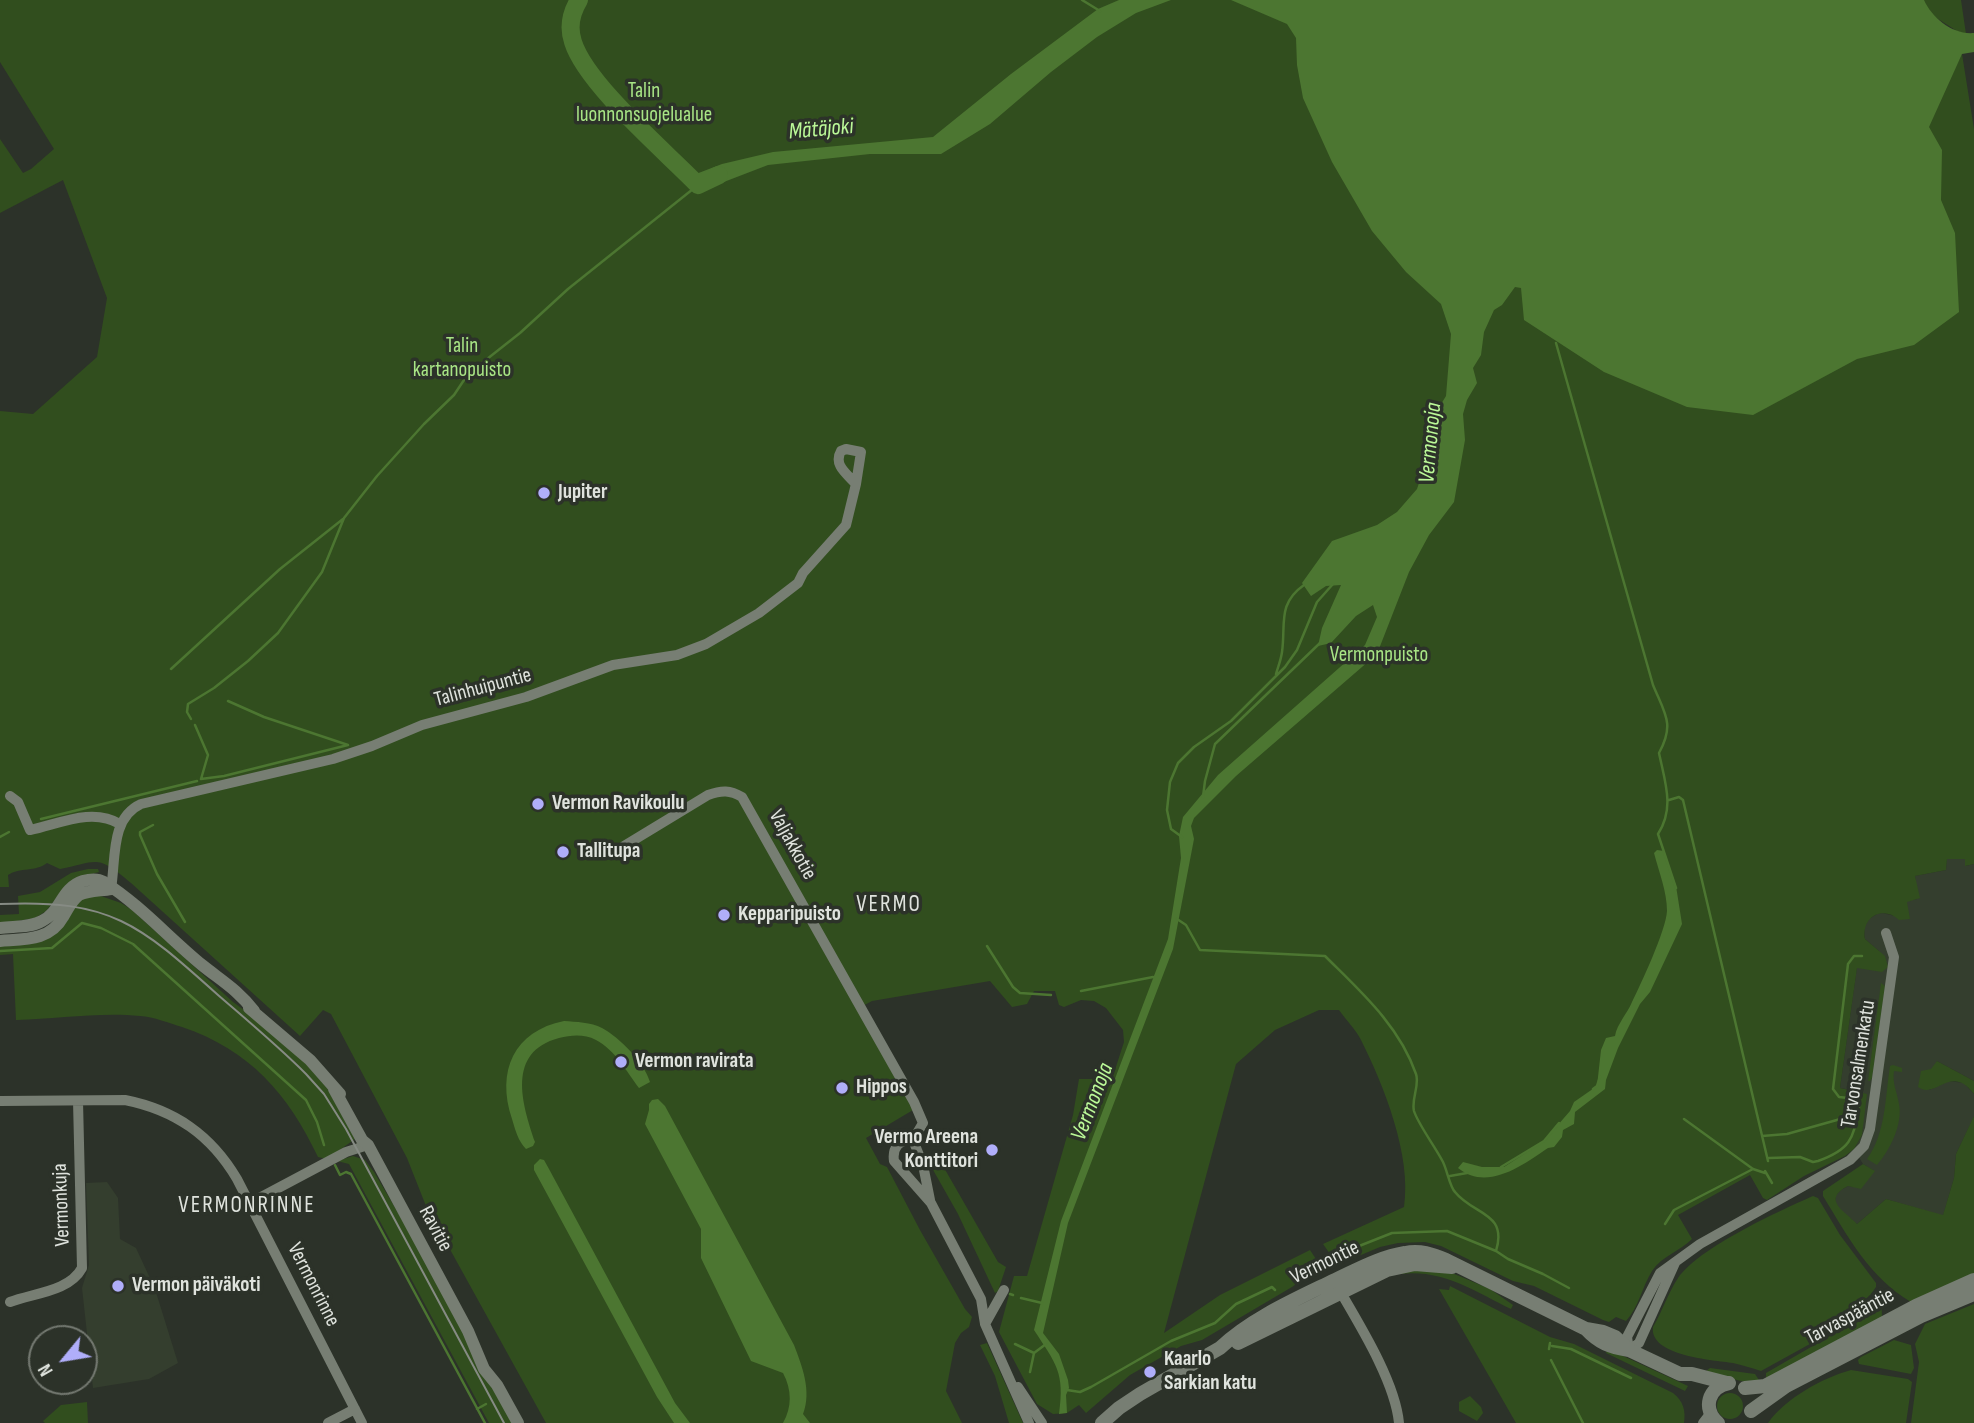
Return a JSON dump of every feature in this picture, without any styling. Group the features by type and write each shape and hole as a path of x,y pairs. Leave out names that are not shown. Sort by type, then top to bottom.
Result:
{"main road":[{"name":"Vermontie","path":"1102,1423 1129,1401 1220,1348 1235,1345 1337,1286 1415,1264 1457,1267 1586,1329 1604,1344 1629,1350 1680,1374 1710,1397"},
{"name":"Tarvaspääntie","path":"1745,1388 1765,1386 1919,1311 1974,1280"},
{"name":"Tarvaspääntie","path":"1919,1311 1974,1294"},
{"name":"Tarvaspääntie","path":"1746,1419 1786,1385 1887,1327"},
{"name":"Vermontie","path":"1680,1374 1692,1374 1745,1388"},
{"path":"1710,1420 1710,1397 1716,1388 1727,1383"},
{"path":"1745,1388 1751,1399 1746,1419"}],"street":[{"name":"Talinhuipuntie","path":"120,824 128,812 141,804 333,759 372,747 422,725 526,697 614,665 691,651 759,613 798,583 803,573 846,525 856,484"},
{"name":"Valjakkotie","path":"624,846 708,795 731,790 743,797 906,1084 922,1123 913,1140 923,1165 931,1203"},
{"path":"0,940 44,936 57,926 78,896 111,889 120,824 105,817 89,816 30,830 18,802 10,796"},
{"name":"Ravitie","path":"0,928 40,923 51,914 67,890 85,880 102,881 146,915 204,967 220,987 254,1011 310,1060 334,1088 362,1140 368,1145 468,1331 484,1369 497,1385 518,1423"},
{"name":"Tarvonsalmenkatu","path":"1629,1350 1627,1337 1660,1273 1700,1244 1850,1160 1864,1146 1870,1129 1894,957 1886,933"},
{"name":"Vermonrinne","path":"0,1101 125,1100 144,1104 180,1119 203,1135 221,1154 250,1203 362,1423"},
{"name":"Vermonkuja","path":"10,1302 69,1283 78,1276 82,1268 78,1101"},
{"name":"Valjakkotie","path":"913,1140 897,1144 893,1153 894,1161 931,1203 981,1299 985,1324 1029,1423"},
{"path":"250,1203 346,1152 368,1145"},
{"path":"1337,1286 1390,1384 1398,1404 1399,1423"},
{"path":"985,1324 1004,1290"},
{"name":"Valjakkotie","path":"1009,1373 1042,1423"},
{"path":"328,1423 355,1409"}],"shaded area":[{"path":"1947,859 1965,859 1966,866 1974,864 1974,1081 1937,1061 1929,1090 1948,1081 1964,1083 1974,1094 1974,1117 1956,1154 1954,1178 1943,1216 1886,1199 1857,1224 1839,1210 1835,1202 1836,1195 1841,1190 1848,1186 1856,1187 1874,1171 1863,1164 1854,1149 1862,1135 1863,1092 1840,1088 1857,967 1882,971 1879,951 1865,939 1864,927 1869,919 1877,914 1895,916 1906,901 1917,899 1915,876 1946,870"},
{"name":"Vermon päiväkoti","path":"107,1182 118,1198 120,1239 136,1248 155,1289 178,1363 149,1379 98,1387 98,1325 86,1325 82,1288 89,1265 86,1183"}],"green space":[{"path":"0,0 1351,0 1475,286 1885,205 1962,54 1974,129 1974,864 1965,866 1965,859 1947,859 1946,870 1915,876 1920,898 1907,902 1910,919 1899,920 1880,914 1870,919 1866,925 1865,939 1885,956 1888,967 1882,972 1857,968 1840,1088 1867,1094 1862,1135 1854,1149 1767,1200 1763,1198 1750,1175 1678,1215 1692,1239 1656,1266 1626,1321 1616,1317 1609,1322 1603,1320 1534,1286 1513,1281 1441,1246 1425,1242 1398,1243 1380,1247 1349,1260 1335,1261 1323,1244 1404,1207 1404,1166 1387,1100 1361,1040 1339,1010 1319,1010 1275,1030 1236,1064 1164,1333 1220,1295 1310,1250 1319,1268 1202,1340 1181,1346 1130,1375 1086,1413 1079,1405 1067,1413 1053,1414 1037,1404 999,1332 1014,1276 1027,1276 1073,1115 1079,1079 1112,1079 1124,1042 1123,1030 1106,1008 1094,1001 1081,1000 1064,1007 1059,1005 1055,991 1034,991 1027,1004 1012,1007 990,981 872,1001 857,1009 913,1110 866,1138 880,1164 887,1167 920,1230 972,1317 969,1327 955,1343 946,1391 962,1423 546,1423 426,1206 407,1158 331,1014 323,1010 300,1036 131,883 104,864 91,862 60,869 47,863 38,868 8,875 9,887 0,887 0,411 33,414 97,357 107,298 63,180 0,213 0,139 23,173 54,149 0,62"},
{"path":"1908,0 1961,0 1966,34 1957,31"},
{"path":"98,869 99,872 68,883 46,911 35,918 0,924 0,915 19,914 18,896 40,892 71,873"},
{"path":"98,895 132,910 305,1063 327,1088 355,1139 327,1159 318,1157 294,1113 264,1077 228,1048 182,1027 151,1018 125,1015 16,1020 13,954 0,955 0,944 30,942 49,937 63,925 81,899"},
{"path":"1881,983 1885,986 1872,1078 1868,1081"},
{"path":"1937,1061 1974,1081 1974,1094 1966,1085 1958,1082 1925,1090 1918,1087 1921,1071 1931,1069"},
{"path":"1890,1066 1902,1068 1902,1072 1894,1071 1899,1120 1891,1144 1877,1165 1867,1159 1878,1138 1886,1103"},
{"path":"1974,1116 1974,1274 1911,1302 1872,1269 1823,1196 1823,1191 1863,1164 1875,1171 1861,1189 1848,1186 1836,1196 1838,1205 1857,1224 1886,1199 1943,1215 1954,1178 1956,1154"},
{"path":"935,1152 998,1262 1006,1267 995,1293 958,1214 928,1161 929,1155"},
{"path":"353,1156 365,1160 374,1172 410,1233 512,1423 489,1423 349,1164 337,1161"},
{"path":"1813,1196 1818,1198 1840,1235 1876,1283 1871,1294 1828,1334 1761,1371 1733,1363 1684,1355 1661,1344 1654,1337 1653,1327 1674,1284 1689,1266 1740,1231"},
{"path":"1407,1269 1452,1273 1490,1289 1513,1305 1511,1309 1444,1278 1416,1273 1400,1274"},
{"path":"1450,1286 1550,1337 1574,1344 1673,1393 1683,1406 1684,1423 1516,1423 1439,1289 1449,1290"},
{"path":"1881,1293 1882,1317 1766,1381 1766,1373 1837,1332"},
{"path":"1974,1304 1974,1423 1911,1423 1919,1362 1915,1344 1925,1324"},
{"path":"1894,1340 1911,1345 1914,1368 1911,1374 1859,1364 1861,1357"},
{"path":"987,1343 1023,1423 1009,1423 995,1376 980,1345"},
{"path":"1608,1349 1688,1386 1685,1391 1606,1353"},
{"path":"1710,1368 1755,1374 1761,1383 1741,1381 1706,1371"},
{"path":"1851,1370 1908,1379 1912,1382 1906,1423 1768,1423 1784,1405 1805,1390"},
{"path":"1730,1393 1739,1397 1743,1406 1739,1415 1730,1419 1721,1415 1717,1406 1721,1397"},
{"path":"1470,1396 1483,1413 1477,1421 1459,1411 1459,1402"},
{"path":"87,1402 88,1423 43,1421 61,1405"}],"water":[{"path":"1119,0 1171,0 1136,13 1097,37 990,124 941,154 870,154 768,165 703,190 698,185 696,174 722,164 773,152 933,137 1098,9"},
{"path":"1231,0 1924,0 1932,13 1944,24 1958,31 1974,33 1974,52 1962,54 1929,127 1942,150 1941,200 1955,233 1959,312 1914,345 1857,359 1753,415 1687,407 1604,372 1524,320 1521,288 1515,287 1502,305 1494,310 1484,332 1481,355 1473,368 1477,383 1467,400 1463,414 1465,440 1454,502 1429,535 1409,572 1377,654 1236,776 1194,818 1191,826 1194,839 1173,949 1068,1223 1043,1333 1059,1354 1068,1380 1067,1413 1059,1414 1060,1378 1034,1330 1061,1221 1168,939 1181,858 1179,836 1183,817 1218,775 1365,645 1377,617 1373,605 1356,616 1331,643 1318,646 1322,628 1341,585 1326,586 1311,596 1302,583 1332,541 1377,525 1397,512 1417,489 1424,468 1427,427 1446,396 1451,334 1441,304 1406,272 1372,231 1332,162 1303,98 1297,65 1296,38 1287,24"},
{"path":"1657,850 1664,851 1676,886 1682,924 1650,992 1640,1004 1618,1048 1605,1089 1575,1112 1574,1124 1563,1130 1562,1137 1554,1147 1493,1177 1469,1175 1458,1168 1463,1162 1482,1167 1504,1167 1544,1141 1570,1111 1574,1102 1597,1086 1601,1050 1606,1038 1615,1036 1630,1006 1666,920 1666,897 1654,853"},
{"path":"564,1021 593,1025 609,1032 637,1059 650,1082 639,1088 615,1055 591,1038 569,1036 542,1045 531,1055 522,1081 526,1112 535,1142 526,1149 517,1135 512,1119 506,1085 508,1070 521,1044 547,1026"},
{"path":"658,1099 665,1106 794,1345 806,1388 803,1414 810,1423 783,1423 790,1398 783,1373 751,1361 701,1258 701,1229 645,1124 649,1104"},
{"path":"540,1159 544,1160 549,1169 675,1403 690,1423 674,1423 657,1397 534,1170 534,1165"}],"waterway":[{"name":"Mätäjoki","path":"579,0 571,20 571,36 593,77 698,185 719,175"},
{"path":"1082,0 1100,11"},
{"path":"191,719 187,712 188,704 214,688 278,633 322,572 344,518 377,476 454,395 468,374 520,333 568,289 698,185"},
{"path":"1556,343 1653,685 1666,719 1666,734 1659,753 1667,805 1658,834 1676,888"},
{"path":"171,669 280,569 343,519"},
{"path":"1182,837 1171,829 1167,810 1170,782 1178,763 1194,747 1231,721 1285,667 1297,650 1317,602 1333,584"},
{"path":"1276,674 1282,652 1286,607 1295,592 1304,585"},
{"name":"Vermonoja","path":"1203,797 1215,744 1320,643"},
{"path":"201,779 224,776 348,745 264,717 228,701"},
{"path":"195,725 208,755 201,779"},
{"path":"41,819 197,781"},
{"path":"1669,800 1679,797 1683,800 1768,1161"},
{"path":"153,825 140,832 140,835 157,874 185,922"},
{"path":"0,837 9,832"},
{"path":"1177,919 1186,925 1200,950 1325,956 1365,996 1389,1024 1409,1056 1417,1078 1413,1106 1416,1116 1443,1162 1453,1190 1462,1200 1493,1221 1498,1238 1496,1251"},
{"path":"0,951 52,948 82,923 101,928 133,944 306,1100 324,1145"},
{"path":"987,946 1013,987 1020,993 1051,995"},
{"path":"1769,1158 1800,1157 1818,1161 1839,1151 1850,1139 1860,1102 1857,1099 1839,1097 1833,1089 1848,964 1854,956 1862,956"},
{"path":"1081,991 1153,977"},
{"path":"1593,1089 1600,1077"},
{"path":"1762,1136 1787,1134 1844,1118 1860,1102"},
{"path":"1684,1119 1753,1169 1765,1173"},
{"path":"1501,1167 1544,1141 1559,1123"},
{"path":"335,1165 340,1175 346,1172 351,1174 485,1423"},
{"path":"1665,1224 1674,1210 1753,1169"},
{"path":"1765,1171 1772,1183"},
{"path":"1450,1176 1467,1173"},
{"path":"1344,1252 1392,1233 1447,1231 1496,1251 1569,1288"},
{"path":"1067,1390 1080,1392 1091,1387 1171,1341 1215,1323 1236,1304 1272,1287 1275,1290"},
{"path":"1021,1298 1042,1303"},
{"path":"1549,1349 1550,1343"},
{"path":"1015,1344 1034,1353"},
{"path":"1030,1372 1034,1353 1046,1344"},
{"path":"1552,1346 1571,1349 1631,1378"},
{"path":"1551,1360 1583,1423"},
{"path":"477,1409 486,1404"}],"tram line":[{"path":"0,904 70,906 121,921 166,950 306,1074 324,1094 346,1129 504,1423"}],"place":[{"name":"Jupiter","path":"544,493"},
{"name":"Vermon Ravikoulu","path":"538,804"},
{"name":"Tallitupa","path":"563,852"},
{"name":"Kepparipuisto","path":"724,915"},
{"name":"Vermon ravirata","path":"621,1062"},
{"name":"Hippos","path":"842,1088"},
{"name":"Vermo Areena Konttitori","path":"992,1150"},
{"name":"Vermon päiväkoti","path":"118,1286"},
{"name":"Kaarlo Sarkian katu","path":"1150,1372"}],"district":[{"name":"VERMO","path":"889,905"},
{"name":"VERMONRINNE","path":"247,1206"}],"park label":[{"name":"Talin luonnonsuojelualue","path":"644,104"},
{"name":"Talin kartanopuisto","path":"462,359"},
{"name":"Vermonpuisto","path":"1379,656"}]}
